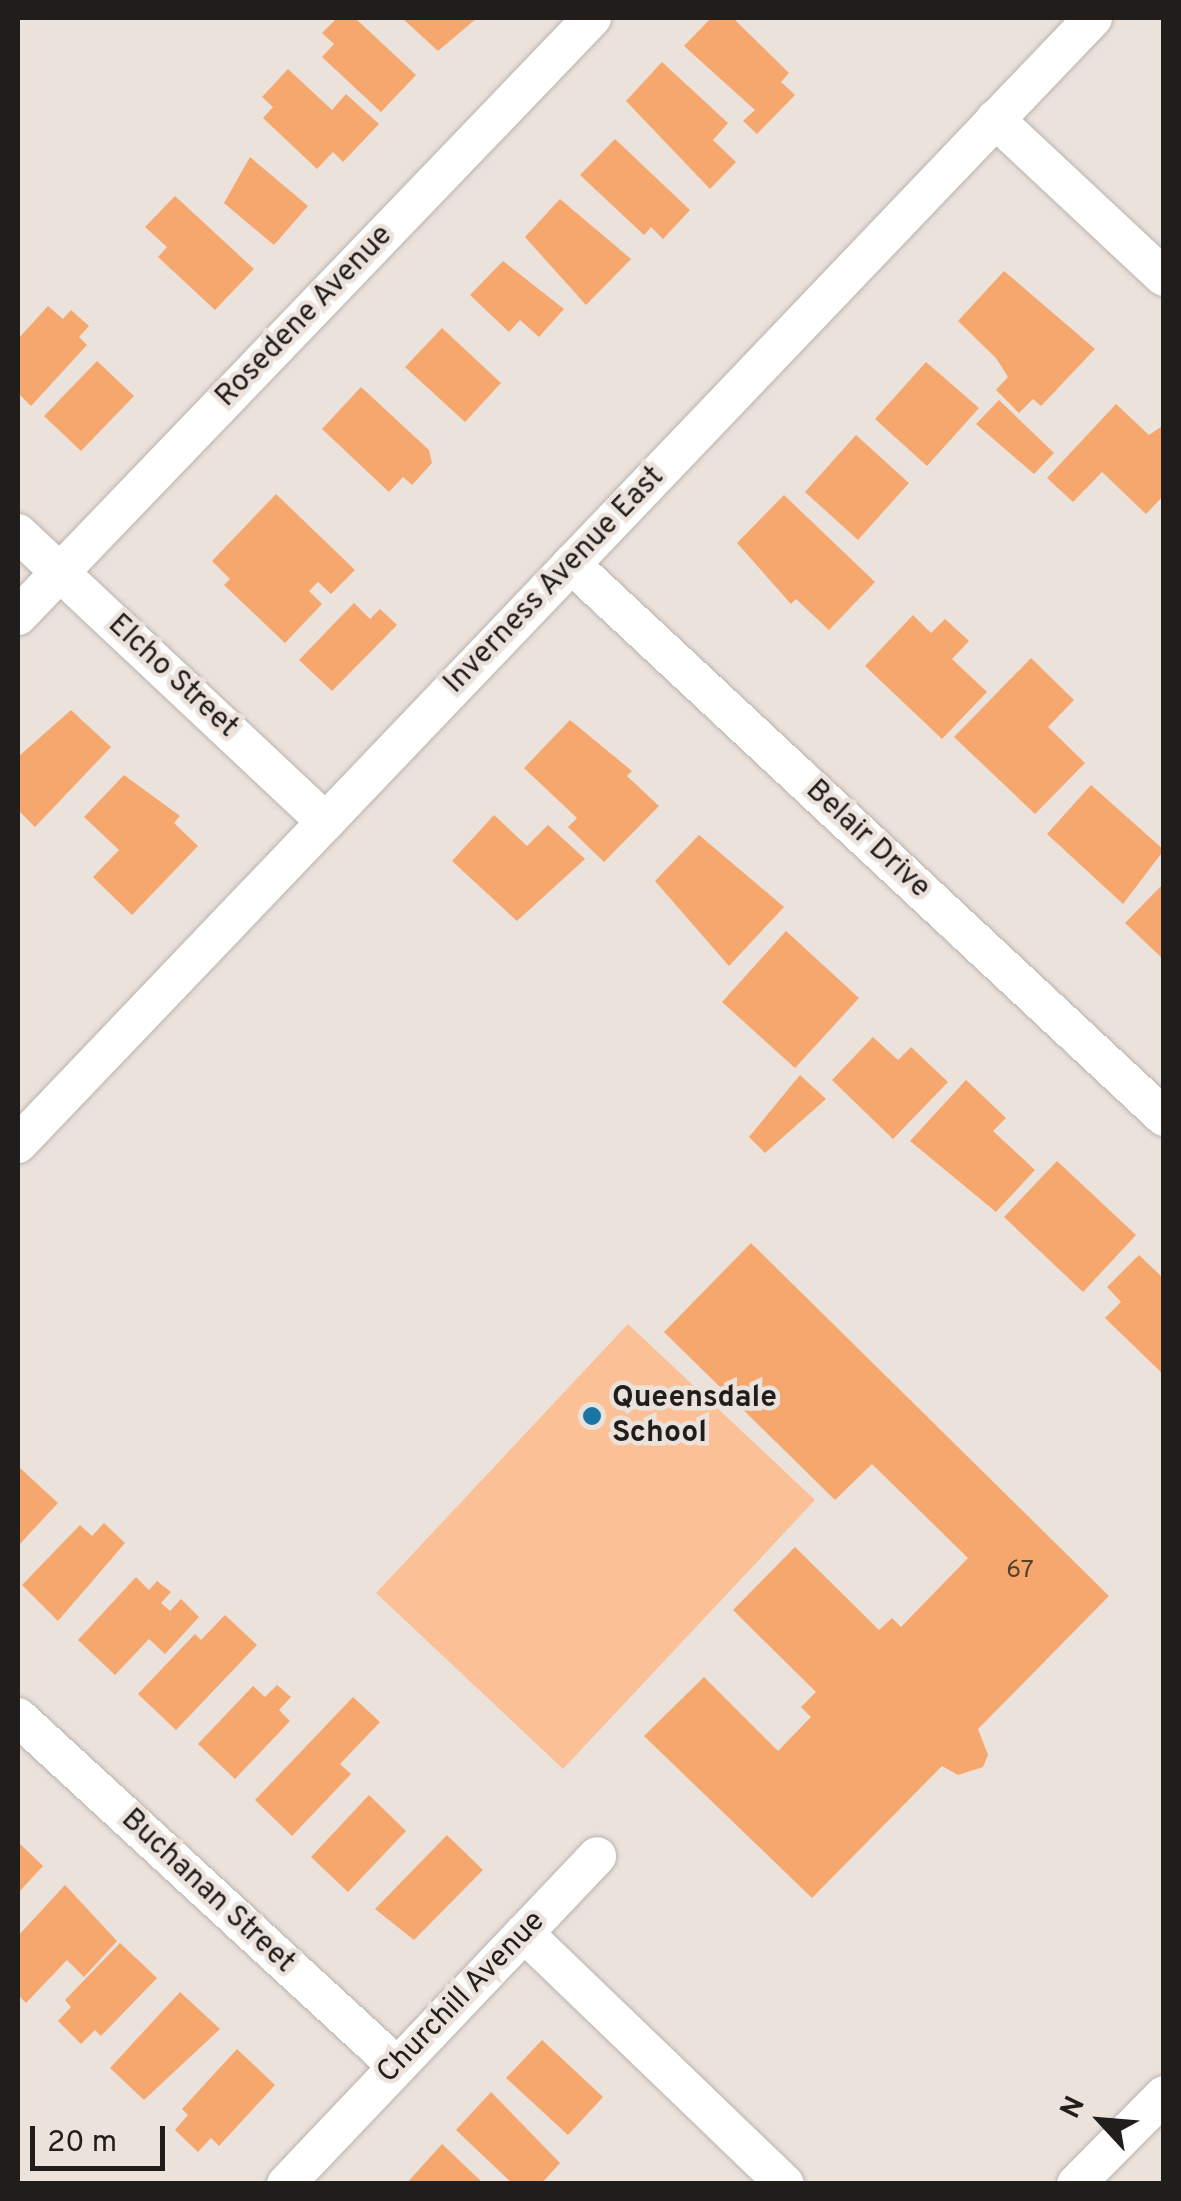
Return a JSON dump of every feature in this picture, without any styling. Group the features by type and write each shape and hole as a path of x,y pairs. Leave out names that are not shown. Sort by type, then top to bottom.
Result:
{"street":[{"name":"Rosedene Avenue","path":"18,616 592,18"},
{"name":"Inverness Avenue East","path":"18,1144 1092,18"},
{"path":"995,119 1164,277"},
{"name":"Elcho Street","path":"18,533 326,822"},
{"name":"Belair Drive","path":"572,564 1164,1117"},
{"name":"Buchanan Street","path":"18,1717 397,2066"},
{"name":"Churchill Avenue","path":"286,2184 598,1856"},
{"path":"524,1933 785,2184"},
{"path":"1076,2184 1164,2095"}],"shaded area":[{"path":"628,1324 815,1500 563,1769 376,1593"}],"building":[{"path":"337,18 355,18 416,75 381,112 322,57 334,44 322,33"},
{"path":"402,18 477,18 438,51"},
{"path":"711,18 733,18 789,73 781,82 795,95 757,134 743,121 755,110 684,46"},
{"path":"662,62 728,123 713,140 736,162 710,189 626,101"},
{"path":"288,69 332,110 346,94 379,124 343,162 333,152 317,169 263,118 273,107 262,97"},
{"path":"615,139 690,210 663,239 651,227 644,235 580,175"},
{"path":"250,157 308,206 274,245 224,203"},
{"path":"175,196 254,269 215,310 158,257 167,247 145,227"},
{"path":"560,199 631,259 586,305 525,237"},
{"path":"503,261 564,309 539,337 520,320 509,332 470,295"},
{"path":"1004,271 1095,349 1041,406 1033,399 1019,413 996,390 1008,377 996,358 958,321"},
{"path":"48,306 63,319 71,310 89,326 79,337 87,345 31,406 18,393 18,339"},
{"path":"442,328 501,383 465,422 405,367"},
{"path":"97,361 134,396 81,451 44,416"},
{"path":"926,362 979,408 927,466 875,419"},
{"path":"361,387 429,450 432,463 412,485 403,477 389,492 322,429"},
{"path":"999,400 1054,453 1034,474 976,424"},
{"path":"1116,404 1149,435 1164,425 1164,495 1146,514 1102,472 1073,502 1047,478"},
{"path":"856,435 909,483 858,540 805,492"},
{"path":"276,494 355,570 331,594 318,582 309,591 322,604 285,643 224,585 230,579 212,561"},
{"path":"784,495 875,582 829,630 796,599 791,604 737,543"},
{"path":"354,603 370,619 380,609 397,625 332,691 299,660"},
{"path":"913,615 931,633 945,619 969,641 952,659 987,692 942,739 865,666"},
{"path":"1031,658 1074,700 1048,727 1085,763 1035,814 954,737"},
{"path":"71,710 111,747 35,827 18,810 18,757"},
{"path":"570,720 632,771 627,776 659,806 604,862 568,827 577,818 524,768"},
{"path":"124,775 180,816 174,823 198,846 132,915 93,877 119,850 84,817"},
{"path":"1091,785 1164,850 1123,904 1047,834"},
{"path":"494,815 527,846 548,825 585,859 517,921 452,861"},
{"path":"699,835 784,907 729,966 655,881"},
{"path":"1164,883 1164,960 1125,923"},
{"path":"786,931 859,998 795,1068 722,1002"},
{"path":"873,1037 898,1060 911,1047 948,1082 893,1139 832,1080"},
{"path":"800,1075 826,1099 765,1153 749,1137"},
{"path":"966,1080 1006,1118 993,1131 1035,1170 996,1212 910,1141"},
{"path":"1057,1161 1136,1235 1083,1292 1004,1217"},
{"path":"751,1243 1109,1596 978,1729 988,1755 983,1767 958,1775 942,1766 812,1898 644,1736 704,1677 778,1751 811,1717 801,1707 816,1692 733,1610 795,1547 879,1630 892,1618 901,1627 968,1558 872,1464 835,1500 664,1332"},
{"path":"1139,1255 1164,1279 1164,1375 1105,1318 1121,1302 1107,1287"},
{"path":"20,1468 58,1503 18,1546 18,1471"},
{"path":"104,1523 125,1543 58,1621 22,1585 80,1525 92,1536"},
{"path":"136,1577 149,1590 157,1581 171,1592 161,1603 170,1611 181,1599 199,1617 165,1654 149,1639 115,1675 78,1640"},
{"path":"225,1615 257,1645 176,1730 138,1694 195,1634 201,1640"},
{"path":"277,1685 291,1697 279,1710 290,1721 235,1779 198,1744 253,1686 265,1697"},
{"path":"353,1697 380,1722 340,1764 351,1774 292,1836 255,1800"},
{"path":"369,1795 406,1831 348,1892 311,1857"},
{"path":"447,1835 483,1870 414,1940 375,1909"},
{"path":"18,1842 43,1866 18,1893"},
{"path":"65,1885 117,1941 84,1977 67,1960 26,2003 18,1995 18,1936"},
{"path":"120,1943 157,1978 101,2036 95,2030 81,2044 58,2021 71,2007 65,2000"},
{"path":"180,1992 220,2029 144,2100 110,2068"},
{"path":"542,2040 603,2097 568,2135 506,2078"},
{"path":"237,2049 275,2085 219,2146 211,2138 198,2152 175,2130 188,2115 182,2109"},
{"path":"491,2092 560,2163 541,2184 513,2184 456,2130"},
{"path":"442,2144 484,2184 406,2184"}],"place":[{"name":"Queensdale School","path":"592,1416"}]}
